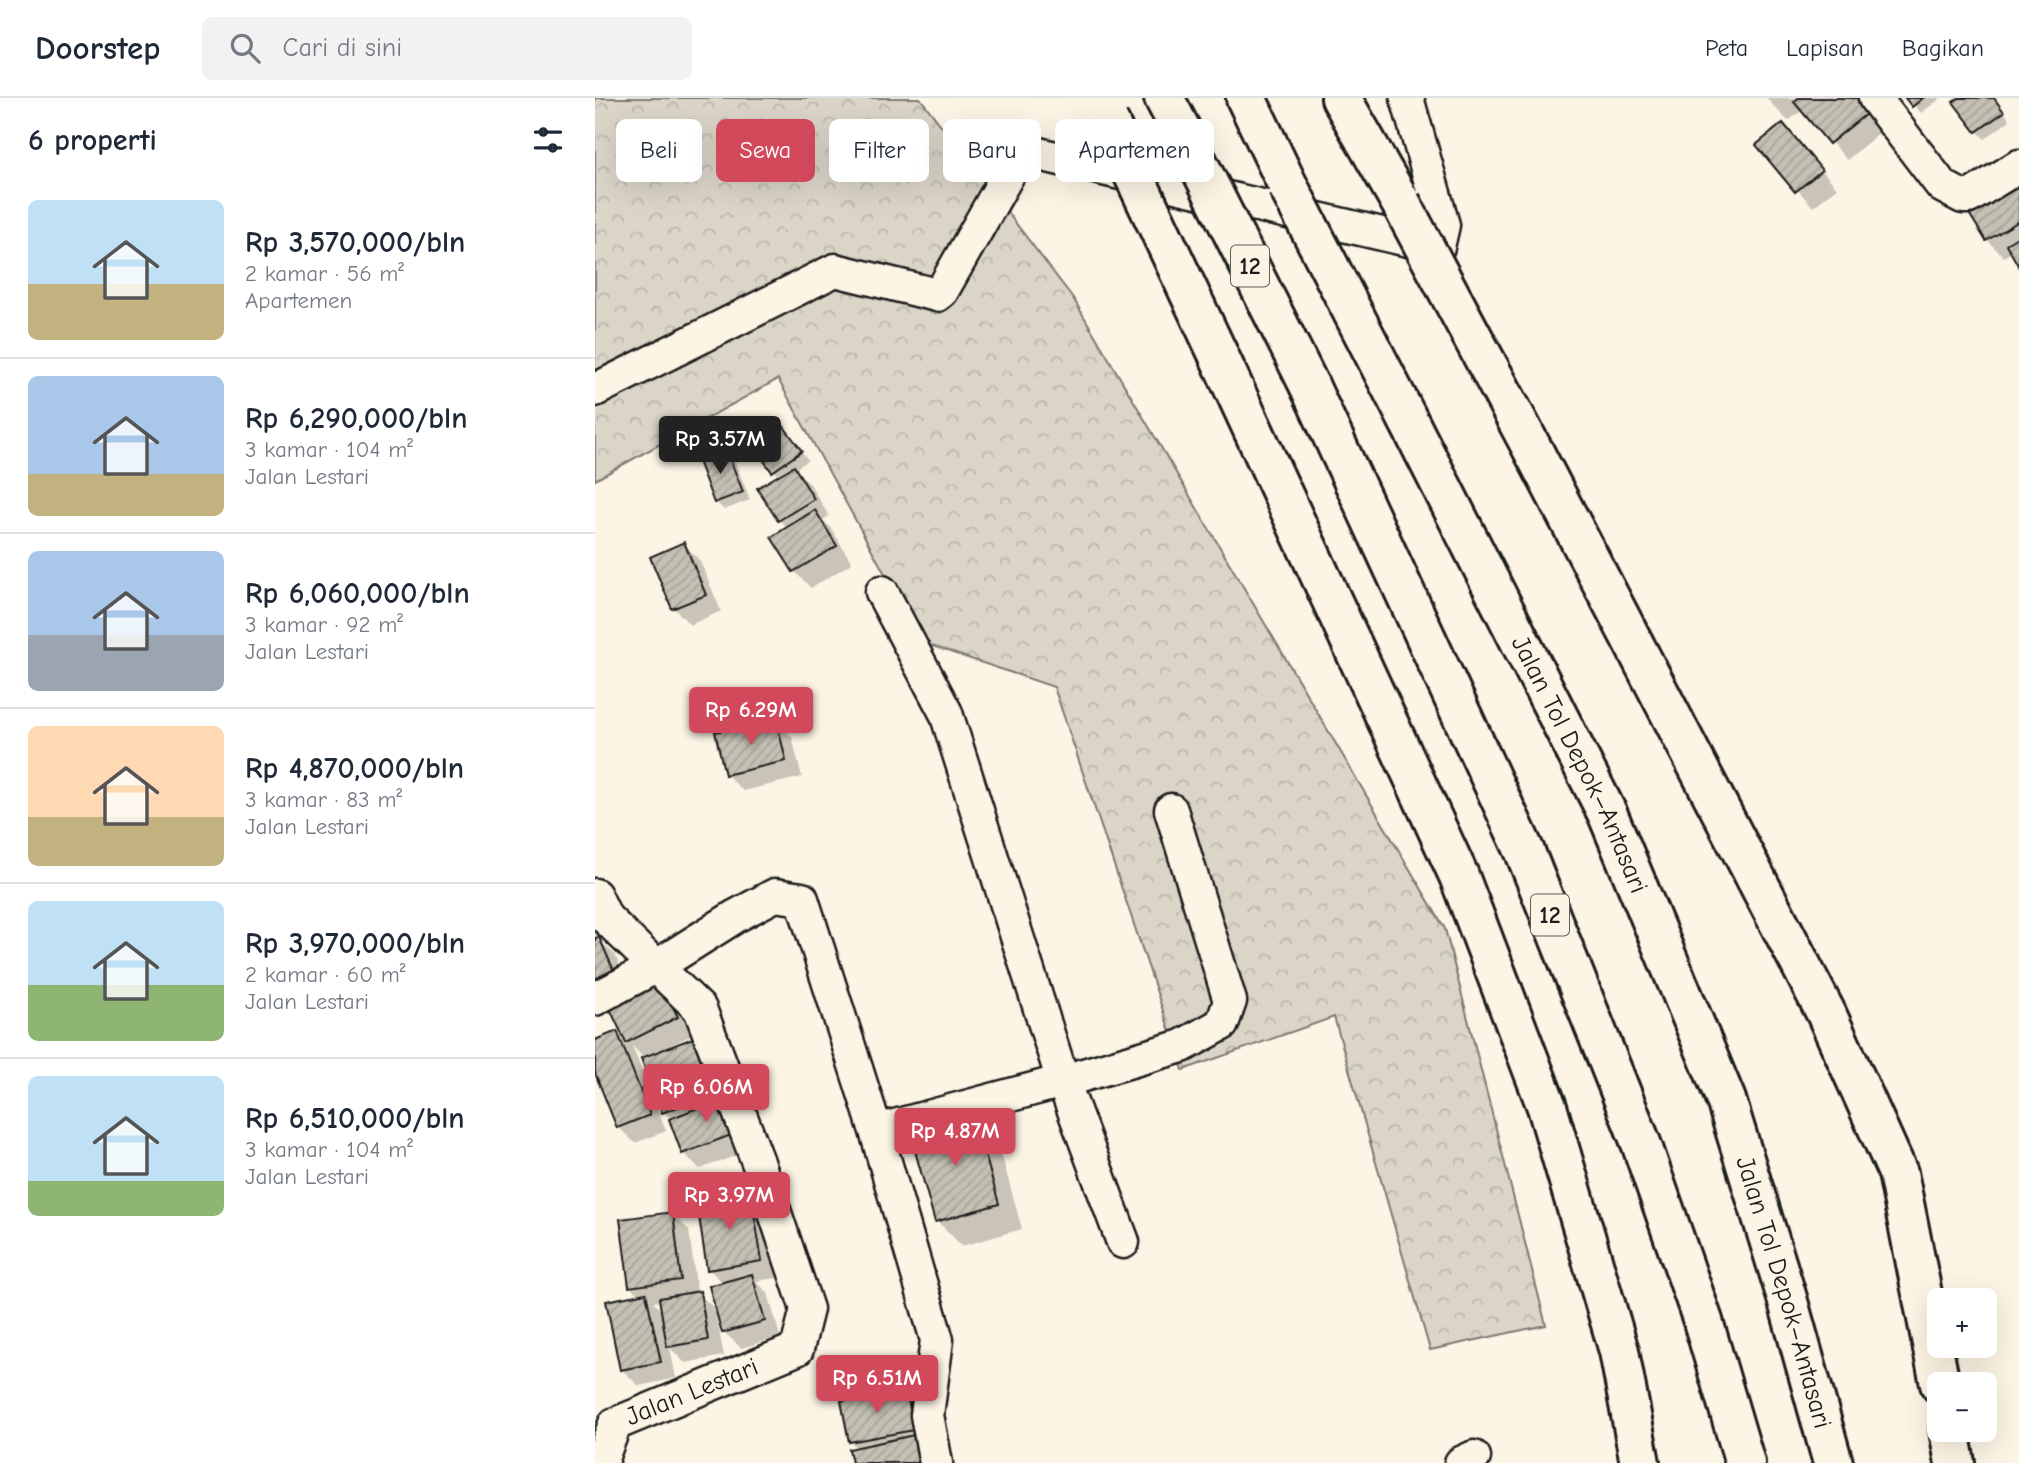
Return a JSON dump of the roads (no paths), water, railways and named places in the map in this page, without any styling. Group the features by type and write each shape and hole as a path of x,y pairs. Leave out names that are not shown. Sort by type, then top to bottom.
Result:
{"highway":[{"name":"12","path":"1164,98 1309,385 1525,852 1641,1143 1703,1321 1745,1463"},
{"name":"Jalan Tol Depok–Antasari","path":"1246,98 1288,186 1608,816 1721,1087 1787,1298 1833,1463"},
{"path":"1341,98 1401,203 1534,452 1826,1013 1898,1173 1938,1372"},
{"path":"1104,109 1459,876 1542,1094 1619,1351 1640,1463"},
{"path":"1951,1442 1955,1463"}],"street":[{"path":"595,390 835,270 937,295 942,291 1019,155 1030,152 1438,247 1443,225 1407,98"},
{"path":"1875,98 1942,186 1955,194 1969,197 2019,166"},
{"path":"882,592 946,713 1063,1081 1123,1242"},
{"path":"876,1131 1182,1046 1222,1024 1230,1001 1171,810"},
{"name":"Jalan Lestari","path":"595,895 606,918 699,1009 758,1162 807,1309 797,1349 615,1424 602,1458 603,1463"},
{"path":"595,999 657,966 736,916 775,895 802,899 876,1131 937,1340 927,1415 936,1463"}]}
